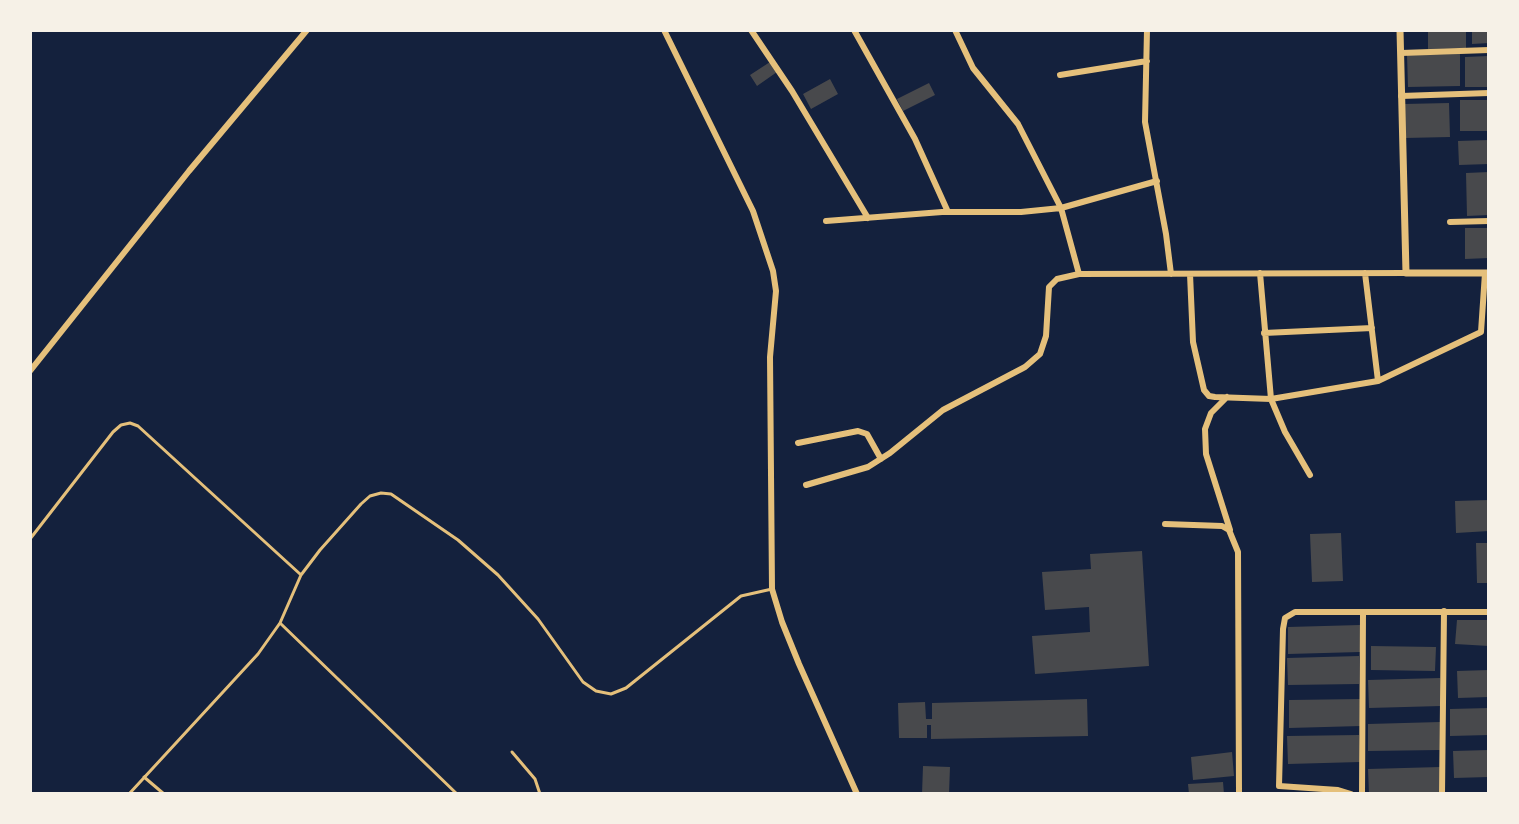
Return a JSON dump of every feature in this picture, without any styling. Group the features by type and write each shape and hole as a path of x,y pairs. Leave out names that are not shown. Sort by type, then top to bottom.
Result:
{"street":[{"path":"30,371 189,171 307,30"},
{"path":"664,30 753,211 773,271 776,291 770,357 772,589 799,664 857,794"},
{"path":"751,30 792,91 868,218"},
{"path":"854,30 915,139 948,212"},
{"path":"955,30 973,68 1018,124 1061,208 1079,274"},
{"path":"1147,30 1145,122 1171,274"},
{"path":"1400,30 1406,273"},
{"path":"1401,53 1489,50"},
{"path":"1060,75 1147,61"},
{"path":"1401,96 1489,93"},
{"path":"826,221 1061,208 1157,181"},
{"path":"1450,222 1489,221"},
{"path":"1260,273 1271,399 1285,432 1310,475"},
{"path":"1365,273 1378,381"},
{"path":"806,485 868,467 943,410 1025,367 1040,354 1046,336 1049,287 1057,279 1079,274 1487,273 1481,332 1378,381 1271,399 1209,396 1204,390 1193,342 1190,274"},
{"path":"1264,333 1372,328"},
{"path":"1228,397 1211,413 1205,429 1206,454 1240,558 1239,794"},
{"path":"798,443 858,431 867,434 881,459"},
{"path":"1165,524 1216,525 1229,530 1234,541"},
{"path":"1442,794 1444,611"},
{"path":"1279,794 1285,618 1295,612 1489,612"},
{"path":"1362,794 1363,612"},
{"path":"1279,786 1338,790 1351,794"}],"lane":[{"path":"30,539 113,432 121,425 130,423 138,426 301,575"},
{"path":"129,794 258,654 280,623 301,575 370,496 391,494 458,540 498,575 538,619 583,682 596,691 611,694 626,688 741,596 772,589"},
{"path":"280,623 457,794"},
{"path":"512,752 535,779 540,794"},
{"path":"144,777 164,794"}],"building":[{"path":"1428,30 1466,30 1466,48 1428,49"},
{"path":"1472,30 1489,30 1489,43 1472,44"},
{"path":"1460,54 1460,86 1408,87 1407,55"},
{"path":"1488,56 1488,87 1465,87 1465,57"},
{"path":"770,62 777,72 757,86 750,75"},
{"path":"830,79 838,94 811,109 803,94"},
{"path":"929,83 935,95 903,111 897,99"},
{"path":"1460,100 1488,100 1489,131 1460,131"},
{"path":"1449,103 1450,137 1405,138 1404,104"},
{"path":"1489,140 1489,164 1459,165 1458,141"},
{"path":"1489,172 1489,215 1467,216 1466,173"},
{"path":"1465,228 1489,228 1489,258 1465,259"},
{"path":"1489,500 1489,531 1456,533 1455,501"},
{"path":"1341,533 1343,581 1312,582 1310,534"},
{"path":"1476,543 1489,543 1489,583 1477,583"},
{"path":"1142,551 1149,666 1035,674 1032,636 1090,632 1089,607 1045,610 1042,572 1091,569 1090,554"},
{"path":"1457,620 1489,620 1489,646 1455,644"},
{"path":"1360,625 1360,652 1288,654 1288,627"},
{"path":"1371,646 1436,647 1435,671 1371,670"},
{"path":"1359,656 1359,684 1288,685 1287,658"},
{"path":"1489,670 1489,697 1458,698 1457,671"},
{"path":"1440,678 1441,706 1369,708 1368,680"},
{"path":"1087,699 1088,736 931,739 931,725 927,725 927,738 899,738 898,703 925,702 926,719 932,719 932,703"},
{"path":"1361,699 1361,726 1289,728 1289,700"},
{"path":"1489,708 1489,735 1450,736 1450,709"},
{"path":"1440,722 1440,750 1368,751 1368,724"},
{"path":"1359,735 1360,762 1288,764 1287,736"},
{"path":"1489,750 1489,777 1454,778 1453,751"},
{"path":"1232,752 1234,776 1193,780 1191,757"},
{"path":"923,766 950,767 949,794 922,794"},
{"path":"1440,767 1441,794 1369,794 1368,769"},
{"path":"1223,782 1224,794 1189,794 1188,784"}]}
